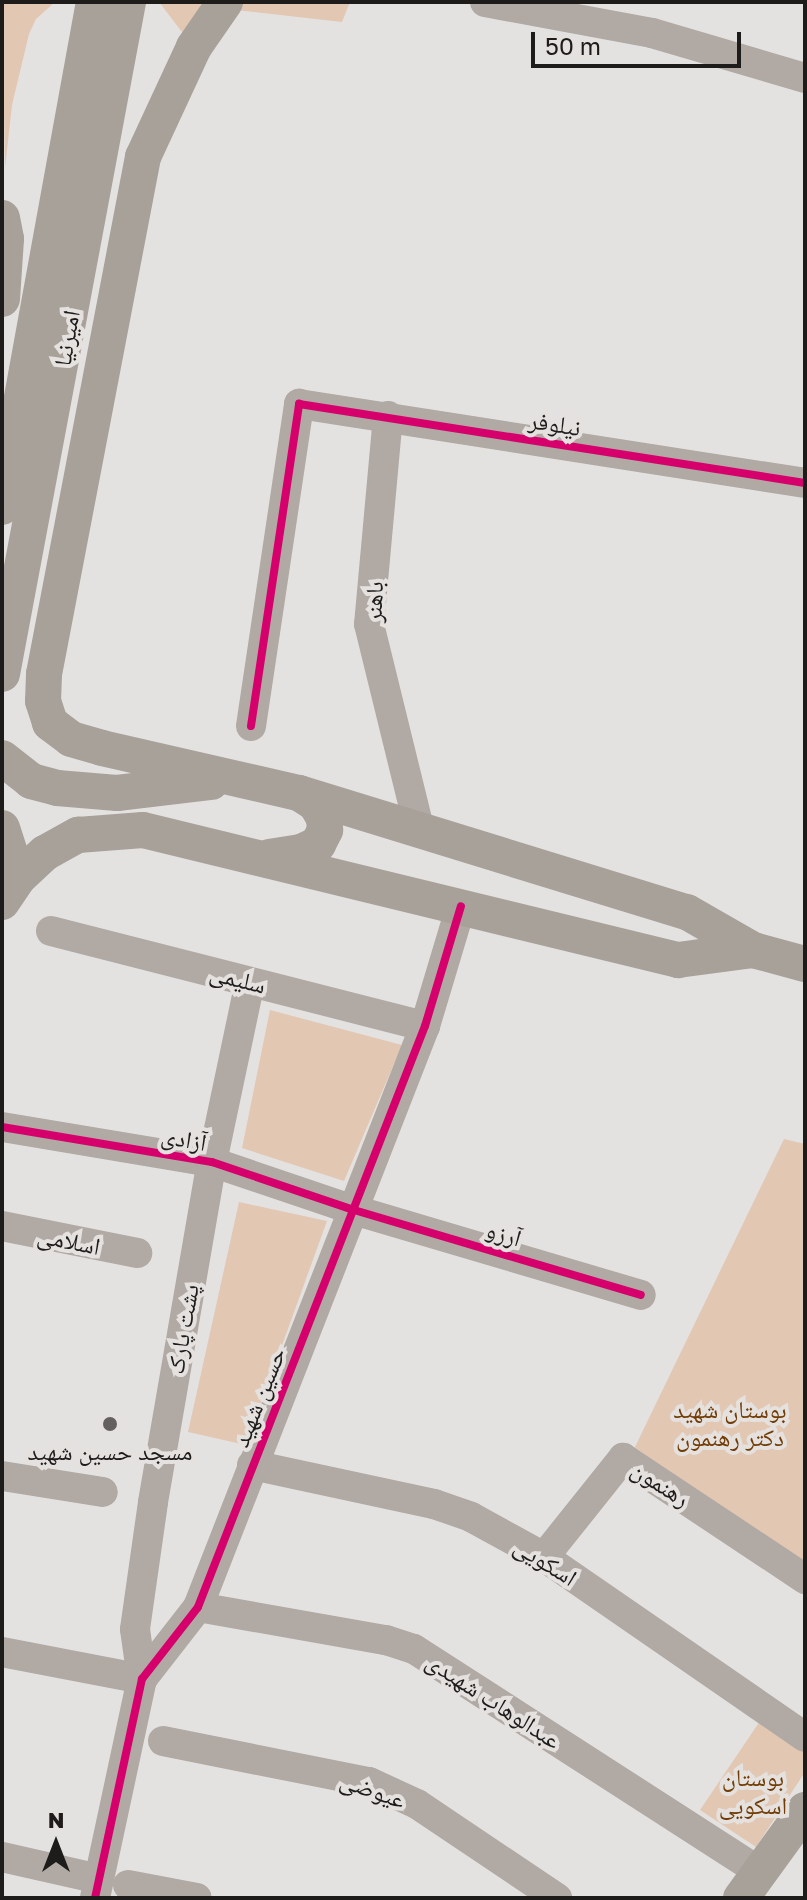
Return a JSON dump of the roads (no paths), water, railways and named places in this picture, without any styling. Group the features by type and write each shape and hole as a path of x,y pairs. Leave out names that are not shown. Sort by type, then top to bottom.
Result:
{"main road":[{"name":"امیرنیا","path":"2,507 94,2"},
{"name":"امیرنیا","path":"2,674 128,2"},
{"path":"225,2 194,47 143,157 44,674 43,701 50,723 71,739 299,793 687,912 753,950 805,964"},
{"path":"2,218 6,239 2,299"},
{"path":"2,758 31,781 72,789 117,793 236,779"},
{"path":"264,858 301,852 318,844 325,830 324,818 316,804 299,793"},
{"path":"2,828 10,890"},
{"path":"10,890 45,853 78,835 111,830 143,830 678,960 753,950"},
{"path":"750,1885 805,1810"}],"street":[{"path":"485,2 652,33 805,78"},
{"name":"نیلوفر","path":"251,726 299,404 805,483"},
{"name":"باهنر","path":"388,416 369,624 420,831"},
{"name":"حسین شهید","path":"107,1887 142,1679 198,1607 425,1026 461,906"},
{"name":"سلیمی","path":"51,931 425,1026"},
{"name":"پشت پارک","path":"142,1679 135,1629 212,1162 250,982"},
{"name":"آزادی","path":"2,1127 212,1162 354,1210"},
{"name":"آرزو","path":"354,1210 641,1295"},
{"name":"اسلامی","path":"2,1226 137,1253"},
{"name":"رهنمون","path":"544,1557 623,1458 805,1579"},
{"name":"اسکویی","path":"252,1465 434,1504 471,1517 544,1557 805,1737"},
{"path":"2,1476 103,1492"},
{"name":"عبدالوهاب شهیدی","path":"198,1607 386,1640 414,1649 750,1885"},
{"path":"2,1652 142,1679"},
{"name":"عیوضی","path":"163,1741 369,1782 417,1804 557,1898"},
{"path":"2,1857 107,1887 197,1898"}],"place":[{"name":"مسجد حسین شهید","path":"110,1424"}],"park label":[{"name":"بوستان شهید دکتر رهنمون","path":"730,1423"},
{"name":"بوستان اسکویی","path":"753,1791"}]}
